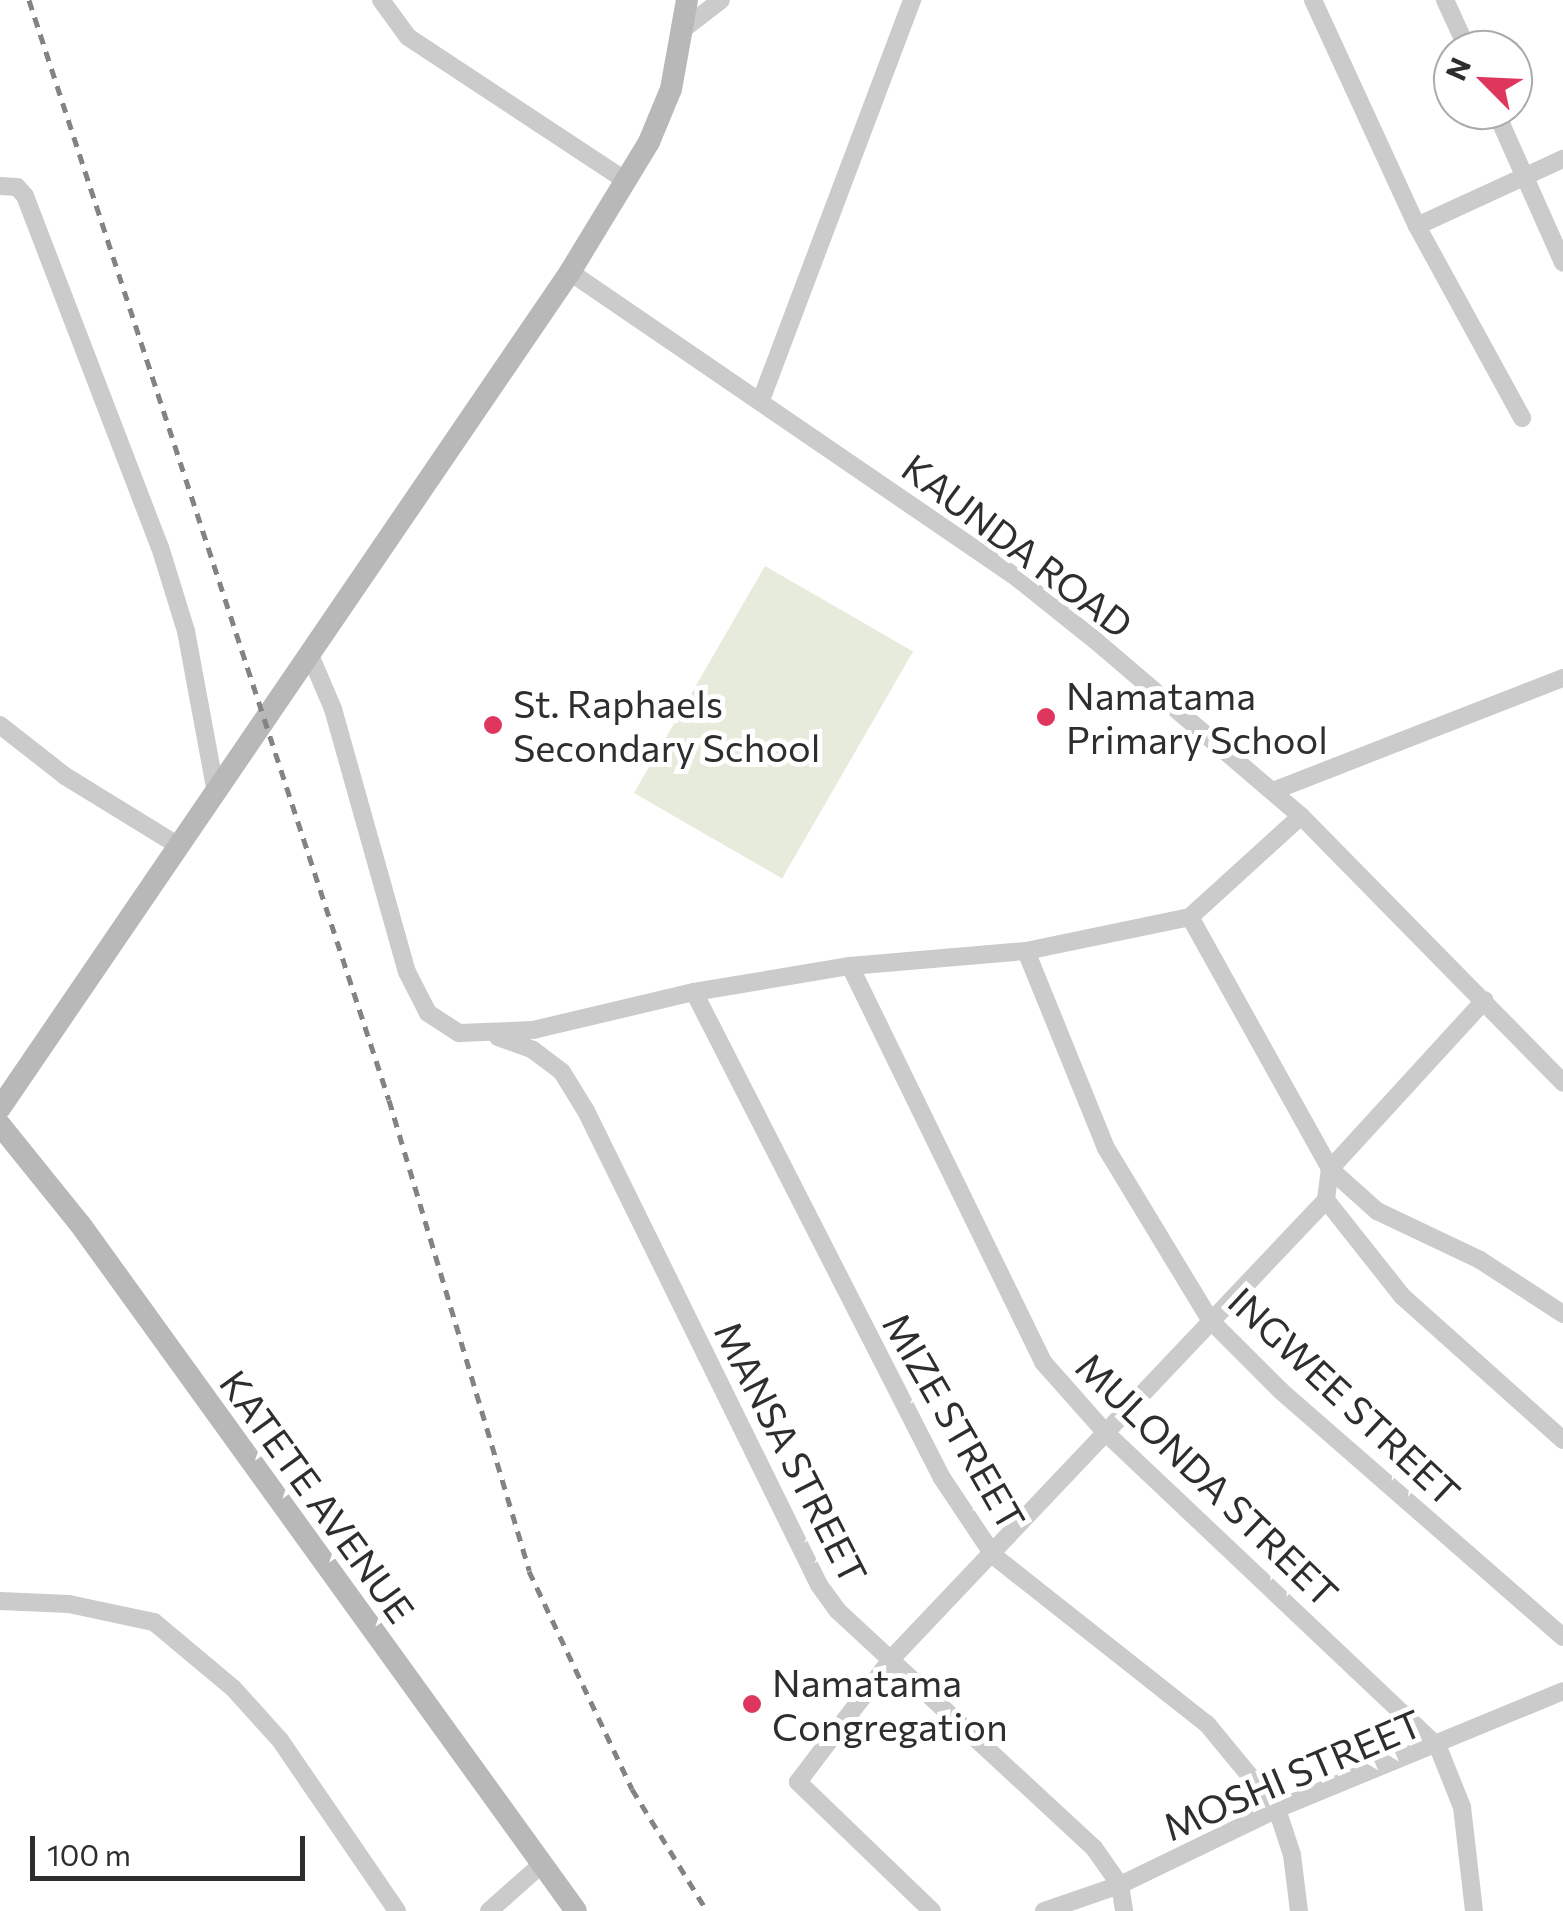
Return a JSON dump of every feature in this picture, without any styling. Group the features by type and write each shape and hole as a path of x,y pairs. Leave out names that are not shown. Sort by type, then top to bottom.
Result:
{"street":[{"path":"381,0 408,37 626,181"},
{"path":"0,1108 570,272 626,181 671,89 686,27 687,0"},
{"path":"686,27 722,0"},
{"path":"761,400 912,0"},
{"path":"1313,0 1416,226 1522,418"},
{"path":"1445,0 1459,30"},
{"path":"1504,130 1563,263"},
{"path":"1416,226 1563,159"},
{"path":"0,186 17,187 25,196 160,547 186,632 215,788"},
{"name":"KAUNDA ROAD","path":"570,272 1016,577 1273,790 1563,1083"},
{"name":"MANSA STREET","path":"310,655 333,709 407,972 428,1013 459,1033 492,1035 533,1050 562,1072 819,1585 838,1611 1053,1806 1120,1885"},
{"path":"1273,790 1563,678"},
{"path":"0,724 65,776 177,845"},
{"path":"492,1035 694,992 850,966 1026,951 1190,918 1301,816"},
{"path":"1190,918 1330,1169 1377,1211 1480,1260 1563,1314"},
{"name":"INGWEE STREET","path":"1026,951 1106,1148 1210,1320 1282,1391 1563,1637"},
{"name":"MULONDA STREET","path":"850,966 1043,1362 1105,1432 1438,1747 1462,1807 1474,1911"},
{"name":"MIZE STREET","path":"694,992 924,1444 994,1556 1206,1724 1277,1809 1292,1855 1299,1911"},
{"path":"932,1911 798,1782 893,1657 994,1556 1105,1432 1326,1200 1330,1169 1484,1000"},
{"name":"KATETE AVENUE","path":"0,1125 80,1224 576,1911"},
{"path":"1326,1200 1402,1296 1563,1440"},
{"path":"0,1601 69,1604 154,1622 233,1688 280,1740 396,1911"},
{"name":"MOSHI STREET","path":"1044,1911 1120,1885 1277,1809 1438,1747 1563,1691"},
{"path":"489,1911 542,1864"},
{"path":"1120,1885 1124,1911"}],"shaded area":[{"path":"765,566 913,652 782,878 634,793"}],"railway":[{"path":"29,0 389,1100 529,1571 632,1789 707,1911"}],"place":[{"name":"Namatama Primary School","path":"1046,717"},
{"name":"St. Raphaels Secondary School","path":"493,725"},
{"name":"Namatama Congregation","path":"752,1704"}]}
